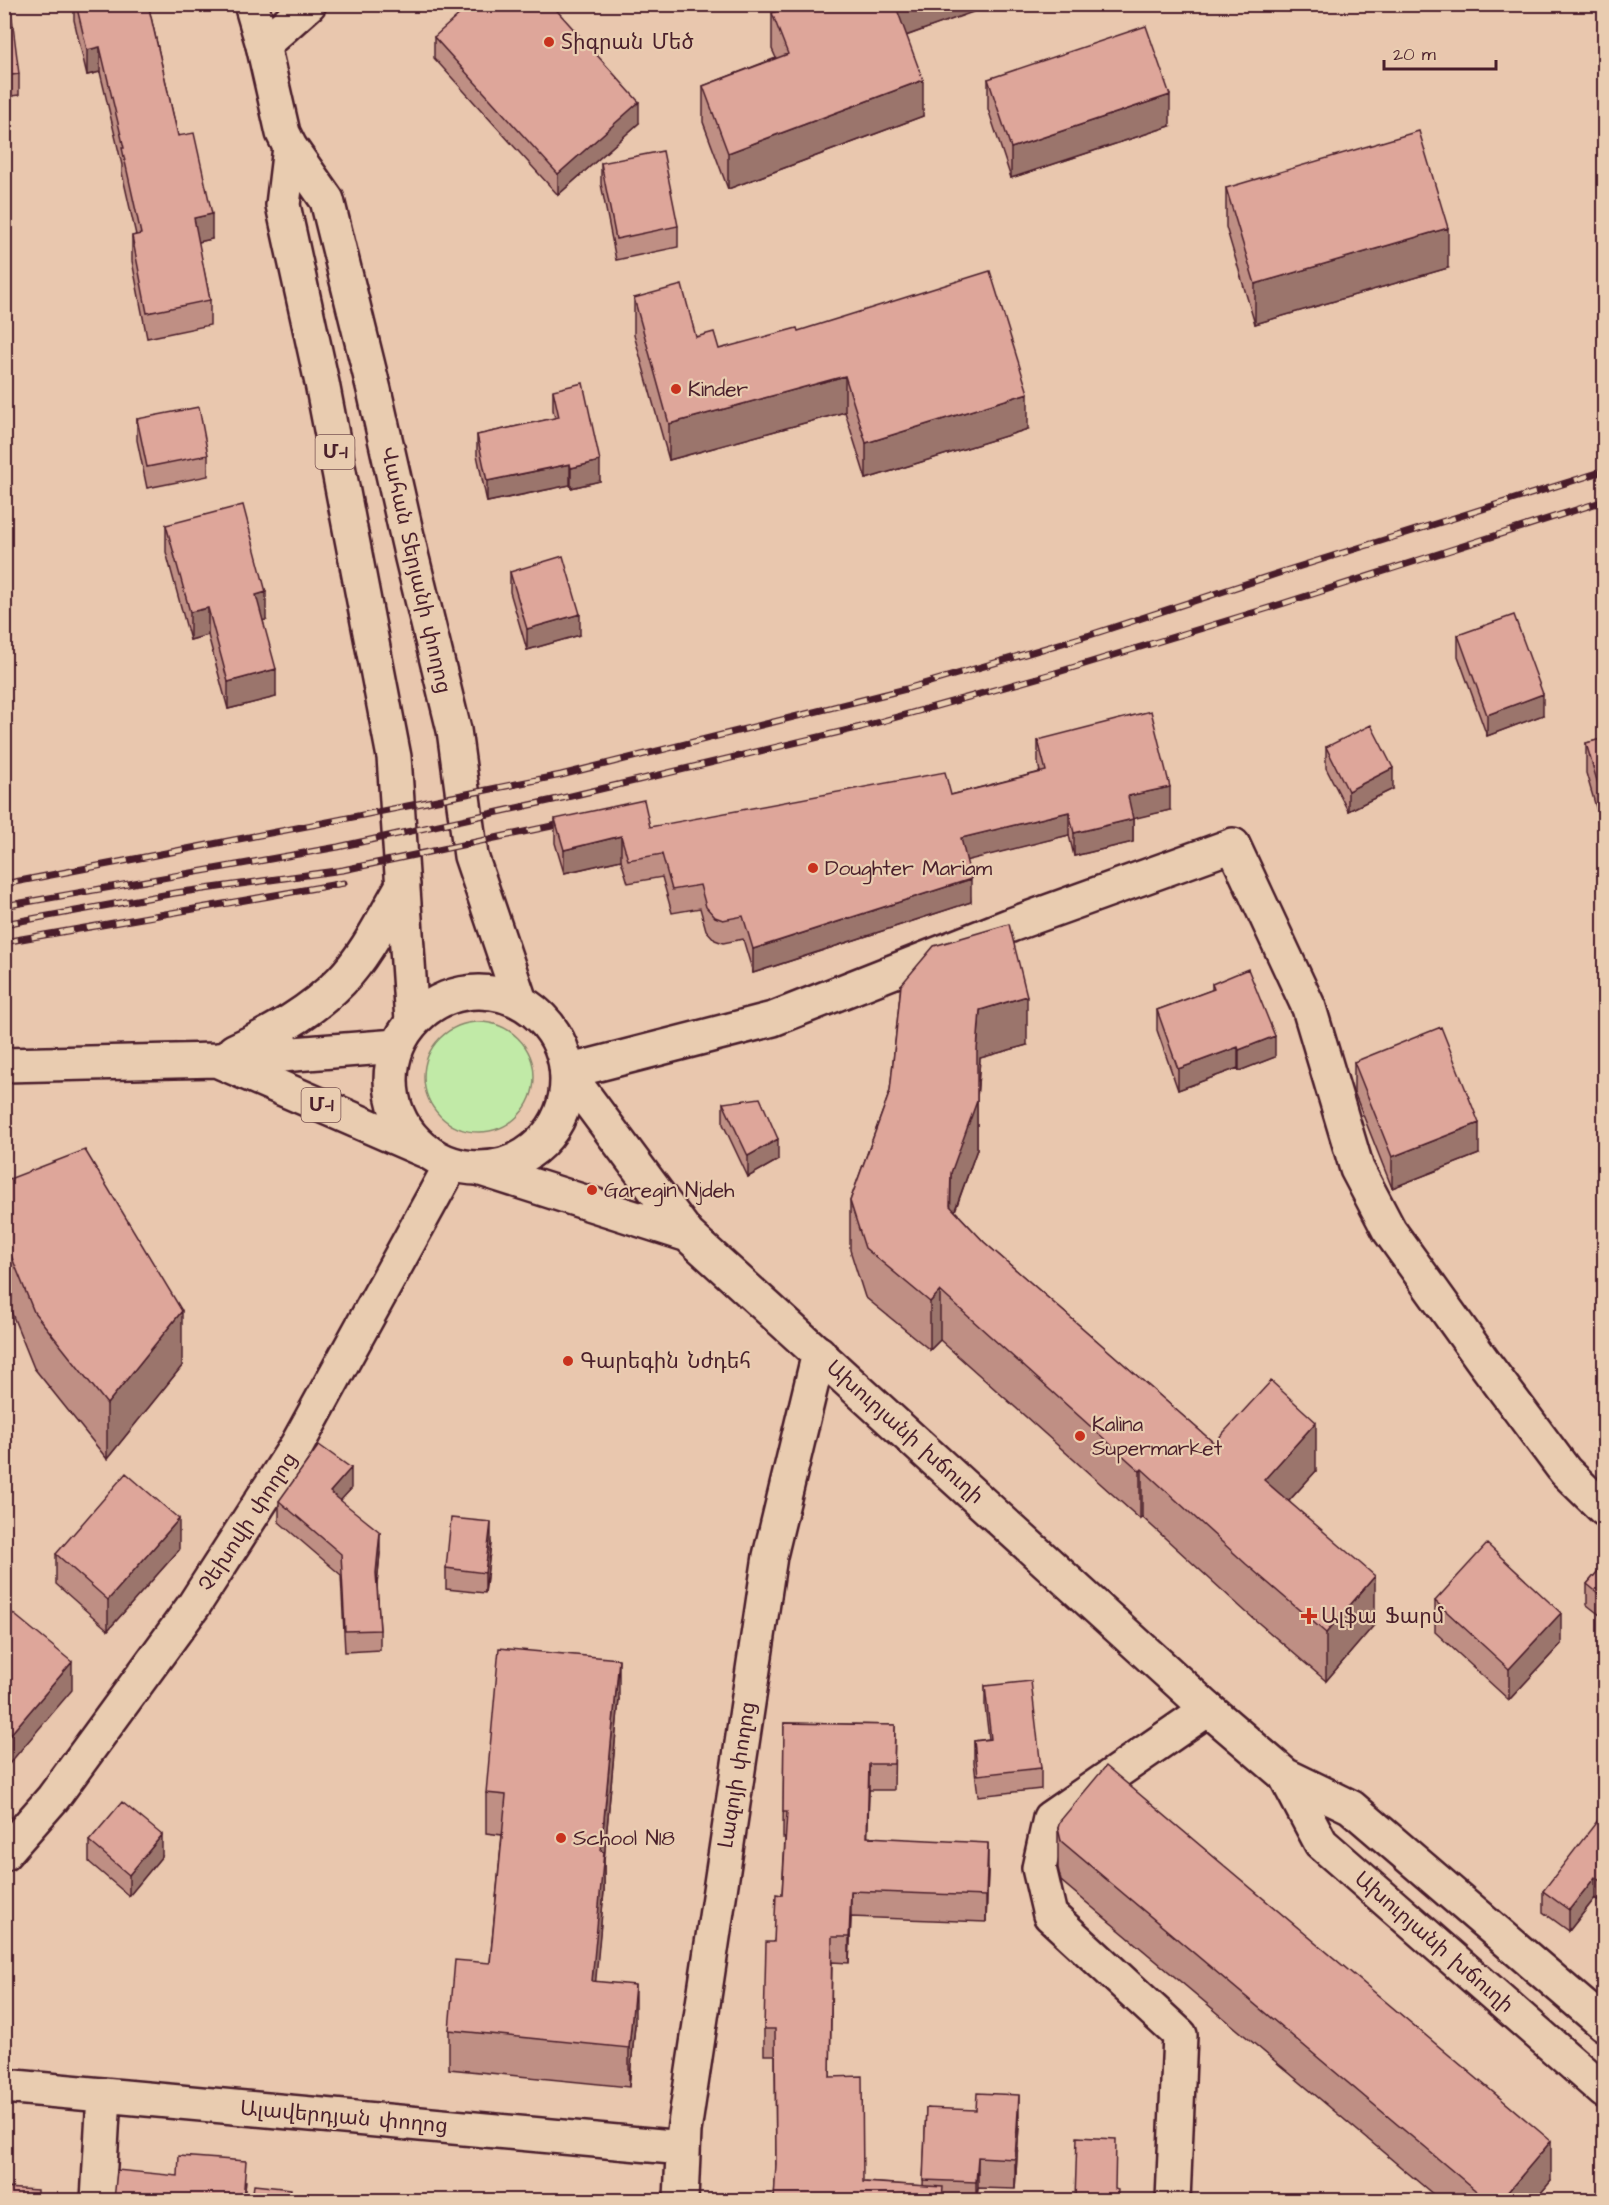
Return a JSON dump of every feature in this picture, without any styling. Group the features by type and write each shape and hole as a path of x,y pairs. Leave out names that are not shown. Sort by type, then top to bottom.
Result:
{"main road":[{"name":"Վահան Տերյանի փողոց","path":"251,4 283,133 290,147 327,200 454,730 471,856 520,1001"},
{"path":"262,45 309,4"},
{"name":"Վահան Տերյանի փողոց","path":"290,147 283,205 322,383 394,757 403,885 404,1033"},
{"path":"567,1072 773,1019 1011,925 1233,845 1309,1008 1357,1169 1389,1230 1564,1471 1605,1509"},
{"path":"217,1060 275,1032 318,1002 342,980 369,944 403,885"},
{"path":"492,992 520,1001 543,1019 560,1043 567,1072 565,1101 554,1127 535,1149 509,1164 452,1162 407,1129 393,1103 390,1074 404,1033 435,1003 463,993 492,992"},
{"name":"Մ-1","path":"4,1065 217,1060 404,1033"},
{"name":"Մ-1","path":"217,1060 452,1162"},
{"path":"567,1072 688,1235"},
{"name":"Ախուրյանի խճուղի","path":"452,1162 688,1235 1208,1709 1285,1775 1351,1807 1605,2024"},
{"name":"Չեխովի փողոց","path":"4,1854 53,1798 207,1585 297,1445 452,1162"},
{"name":"Լազոյի փողոց","path":"681,2200 684,2131 770,1556 819,1353"},
{"path":"1173,2200 1180,2035 1050,1915 1039,1868 1050,1818 1208,1709"},
{"name":"Ախուրյանի խճուղի","path":"1285,1775 1321,1843 1605,2091"},
{"name":"Ալավերդյան փողոց","path":"4,2086 683,2148"},
{"path":"98,2200 104,2095"}],"green space":[{"path":"479,1022 500,1026 518,1038 530,1056 534,1077 530,1098 518,1116 500,1128 479,1132 458,1128 440,1116 428,1098 424,1077 428,1056 440,1038 458,1026"}],"building":[{"path":"76,4 148,4 178,136 194,133 212,214 194,218 210,300 147,313 132,236 141,234 122,148 124,148 100,47 87,50"},
{"path":"471,4 551,4 639,102 558,174 434,37"},
{"path":"796,4 895,4 923,80 728,153 703,86 788,54 772,13"},
{"path":"12,18 19,74 4,76 4,19"},
{"path":"1146,26 1170,95 1011,148 988,79"},
{"path":"1419,131 1448,228 1255,284 1226,188"},
{"path":"663,151 678,226 616,239 601,163"},
{"path":"990,271 1028,393 866,443 845,376 669,424 634,298 682,285 696,337 714,332 719,349 797,328 798,331"},
{"path":"583,383 600,461 571,468 570,464 487,481 477,435 559,417 553,390"},
{"path":"199,407 208,455 147,467 137,419"},
{"path":"243,505 266,592 256,595 276,669 228,682 208,608 190,612 166,525"},
{"path":"563,556 580,614 527,629 510,572"},
{"path":"1514,615 1543,694 1487,715 1458,635"},
{"path":"1151,711 1170,787 1128,796 1133,819 1074,833 1069,812 961,838 971,879 753,949 743,916 723,920 715,917 706,907 700,885 672,890 662,854 628,860 621,836 564,850 555,819 644,800 650,827 945,772 951,795 1046,771 1038,740"},
{"path":"1371,725 1393,768 1348,791 1326,747"},
{"path":"1605,738 1605,808 1586,743"},
{"path":"1009,924 1027,996 980,1010 977,1101 951,1173 950,1206 984,1242 1214,1443 1271,1381 1316,1422 1264,1480 1375,1576 1326,1633 1142,1469 1140,1471 940,1291 930,1302 865,1248 850,1201 890,1091 901,985 934,946"},
{"path":"1248,969 1275,1036 1178,1069 1157,1010 1214,989 1212,984"},
{"path":"1441,1027 1479,1123 1392,1157 1354,1062"},
{"path":"760,1098 778,1139 748,1156 723,1103"},
{"path":"85,1150 182,1311 107,1404 34,1312 4,1238 4,1181"},
{"path":"319,1445 351,1468 330,1492 380,1532 376,1573 380,1630 345,1631 341,1554 279,1501"},
{"path":"126,1473 179,1519 108,1600 56,1554"},
{"path":"451,1518 491,1522 485,1573 446,1568"},
{"path":"1487,1544 1561,1613 1509,1669 1435,1601"},
{"path":"1605,1563 1605,1599 1587,1584"},
{"path":"10,1611 72,1662 4,1742 4,1618"},
{"path":"499,1648 619,1659 601,1851 604,1852 592,1981 635,1985 629,2048 449,2030 455,1960 490,1963 506,1795 486,1793"},
{"path":"1031,1681 1041,1768 978,1775 974,1741 991,1739 985,1686"},
{"path":"784,1723 895,1725 894,1764 869,1764 867,1837 988,1843 986,1896 851,1891 849,1937 832,1937 830,2077 862,2076 863,2182 943,2187 942,2200 774,2200 775,2029 764,2029 766,1942 774,1942 776,1894 782,1895 787,1812 783,1812"},
{"path":"1106,1766 1551,2141 1501,2200 1487,2200 1061,1841 1058,1828 1060,1821"},
{"path":"122,1802 162,1835 129,1875 89,1841"},
{"path":"1598,1820 1605,1826 1605,1885 1595,1877 1569,1910 1543,1891"},
{"path":"977,2093 1019,2095 1015,2159 978,2157 976,2182 923,2180 926,2108 976,2110"},
{"path":"1077,2137 1116,2139 1115,2189 1118,2190 1117,2200 1075,2200"},
{"path":"179,2156 246,2161 243,2200 176,2198 176,2200 114,2200 117,2170 178,2176"},
{"path":"254,2185 291,2189 290,2200 252,2200"},
{"path":"4,2188 37,2190 37,2200 4,2200"}],"railway":[{"path":"4,884 561,775 906,689 1090,635 1604,471"},
{"path":"4,906 338,847 567,797 861,727 1055,673 1272,607 1604,501"},
{"path":"4,924 175,893 343,870 571,822"},
{"path":"4,942 344,883"}],"place":[{"name":"Տիգրան Մեծ","path":"549,42"},
{"name":"Kinder","path":"676,389"},
{"name":"Doughter Mariam","path":"813,868"},
{"name":"Garegin Njdeh","path":"592,1190"},
{"name":"Գարեգին Նժդեհ","path":"568,1361"},
{"name":"Kalina Supermarket","path":"1080,1436"},
{"name":"Ալֆա Ֆարմ","path":"1309,1616"},
{"name":"School N18","path":"561,1838"}]}
